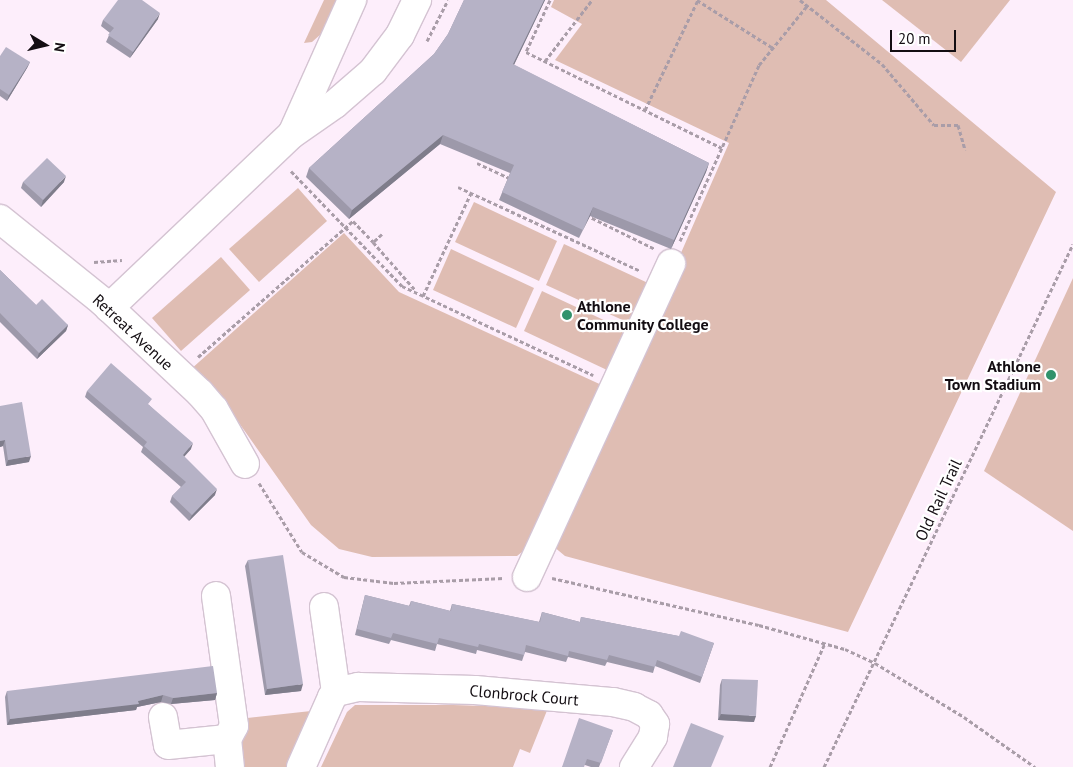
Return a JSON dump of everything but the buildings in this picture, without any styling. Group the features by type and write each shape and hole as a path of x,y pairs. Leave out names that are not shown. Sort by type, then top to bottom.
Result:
{"street":[{"path":"292,134 352,0"},
{"path":"109,308 292,134 335,104 373,70 400,35 417,0"},
{"name":"Retreat Avenue","path":"0,219 109,308 205,398 246,464"},
{"path":"527,577 669,267"},
{"path":"216,596 234,726 227,739 230,767"},
{"path":"301,767 325,710 336,692 324,607"},
{"name":"Clonbrock Court","path":"336,692 358,687 475,690 613,702 634,707 649,715 655,724 653,737 634,767"},
{"path":"163,717 168,745 227,739"}],"path":[{"path":"550,0 526,52 722,148"},
{"path":"545,61 592,0"},
{"path":"645,110 698,0 773,48"},
{"path":"800,0 882,64 934,125 958,126 965,150"},
{"path":"669,267 759,65 808,6"},
{"path":"477,163 519,183"},
{"path":"291,170 402,286 616,386"},
{"path":"458,187 669,267"},
{"path":"423,296 471,193"},
{"path":"578,211 669,267"},
{"path":"192,362 345,226 353,221 374,242 417,293"},
{"path":"374,242 382,234"},
{"name":"Old Rail Trail","path":"824,767 1073,244"},
{"path":"91,262 126,259"},
{"path":"246,464 302,552 344,577 394,583 544,576 826,643 875,663 964,717 1035,767"},
{"path":"770,767 826,643"}],"shaded area":[{"path":"324,0 339,0 321,34 312,42 304,43"},
{"path":"554,0 826,0 1056,192 848,632 565,556 553,546 729,143 555,60 582,24 551,7"},
{"path":"882,0 1010,0 961,62"},
{"path":"298,188 327,221 259,282 229,249"},
{"path":"474,202 557,241 539,281 455,242"},
{"path":"344,233 399,292 606,387 533,543 517,556 372,557 339,549 311,525 227,406 190,370"},
{"path":"564,244 648,283 629,323 546,285"},
{"path":"451,249 534,288 516,328 433,290"},
{"path":"221,257 250,290 181,351 152,318"},
{"name":"Athlone Town Stadium","path":"1073,278 1073,531 984,471"},
{"path":"542,291 625,330 607,370 524,331"},
{"path":"355,705 453,705 548,708 530,753 520,749 513,767 321,767 347,712"},
{"path":"311,711 286,767 236,767 239,719"}],"place":[{"name":"Athlone Community College","path":"567,315"},
{"name":"Athlone Town Stadium","path":"1051,375"}]}
